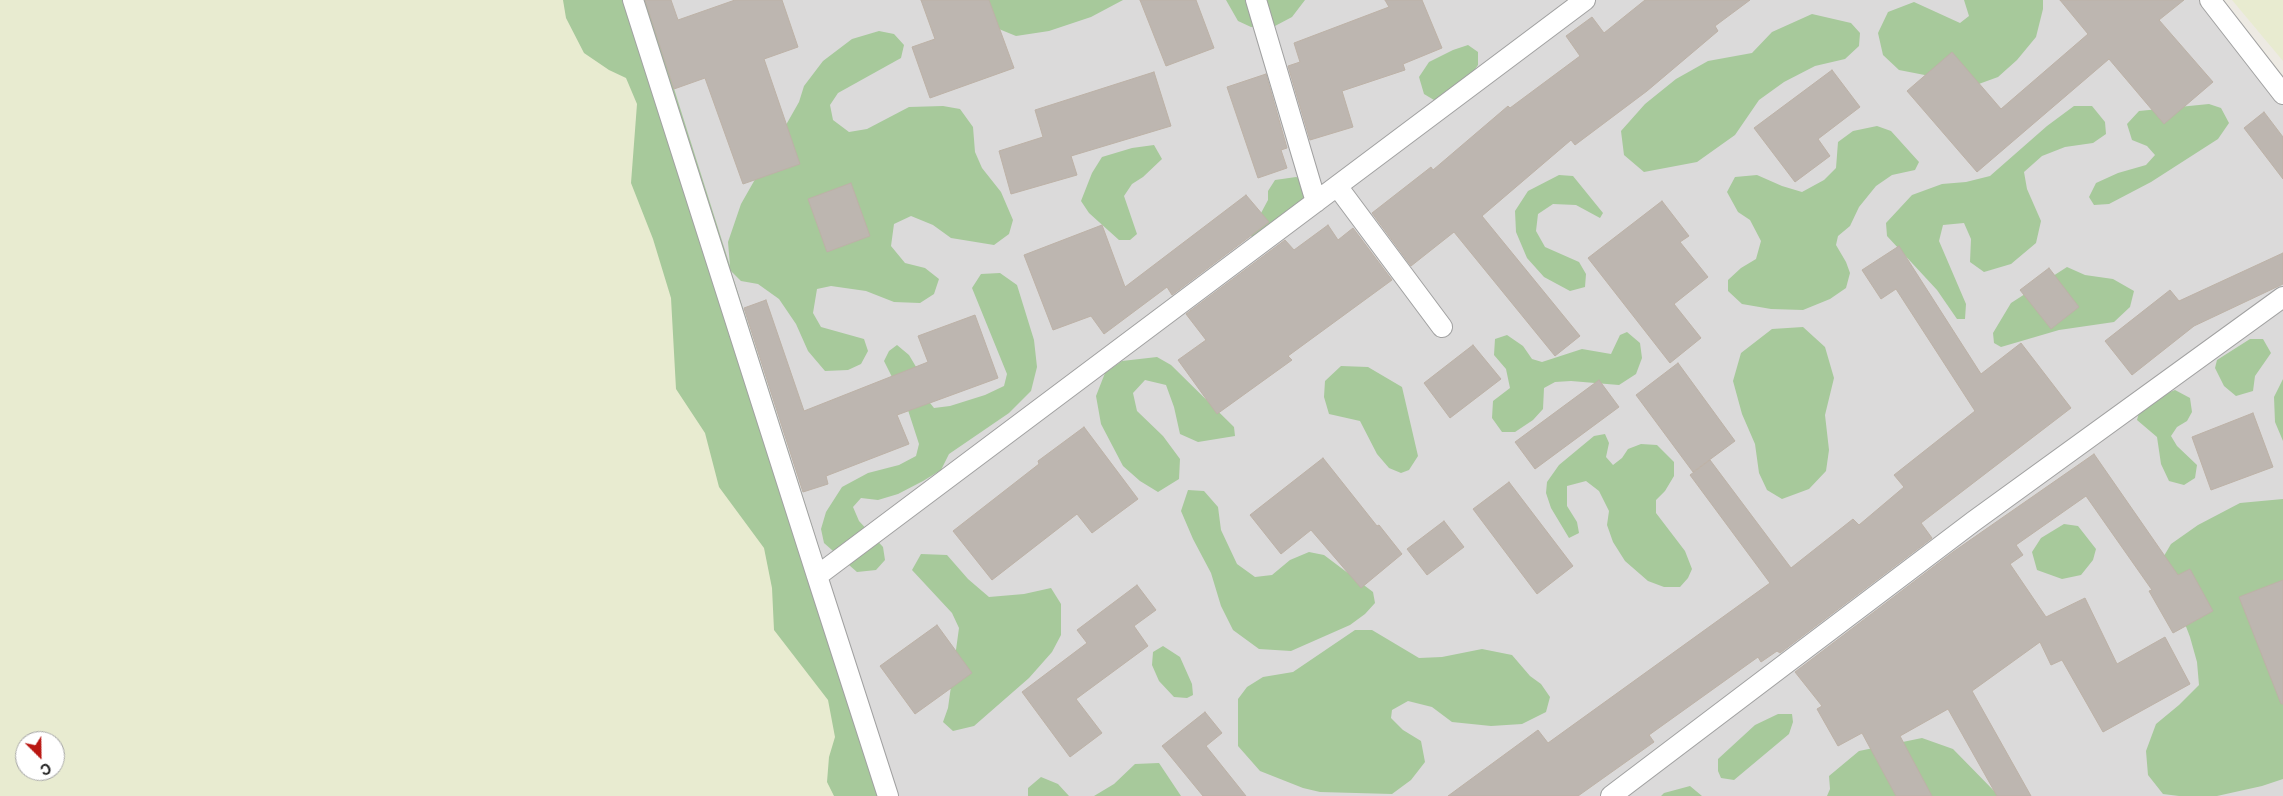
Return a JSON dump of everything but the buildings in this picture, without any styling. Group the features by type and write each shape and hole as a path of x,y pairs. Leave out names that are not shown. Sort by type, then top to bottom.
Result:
{"lane":[{"path":"633,0 888,796"},
{"path":"1256,0 1316,202"},
{"path":"818,576 1585,0"},
{"path":"2210,0 2283,94"},
{"path":"1337,186 1442,327"},
{"path":"1611,796 1974,522 2283,297"}],"shaded area":[{"path":"633,0 2207,0 2283,101 2283,796 888,796"}],"green space":[{"path":"0,0 633,0 888,796 0,796"},
{"path":"563,0 646,0 730,266 728,242 741,204 799,102 804,86 823,61 852,39 879,31 894,34 904,45 901,58 838,93 830,105 833,120 849,132 867,129 909,107 943,106 960,109 973,127 975,152 982,168 1001,192 1013,220 1009,234 994,245 951,238 933,225 911,216 894,224 891,246 905,263 925,268 939,279 934,294 920,303 894,302 866,291 831,286 817,289 813,313 821,327 864,339 868,351 861,364 848,370 825,371 808,351 796,324 779,299 758,284 741,281 731,271 898,796 834,796 827,782 829,757 835,737 828,700 774,630 772,588 764,548 719,487 705,433 676,389 671,298 653,239 631,183 637,104 626,78 609,70 584,53 566,18"},
{"path":"928,0 1123,0 1091,17 1049,31 1016,36"},
{"path":"1226,0 1305,0 1292,17 1275,26 1251,27 1238,21"},
{"path":"1964,0 2043,0 2043,9 2036,37 2017,60 1998,77 1976,85 1899,70 1883,55 1878,33 1888,12 1914,2 1960,23 1969,16"},
{"path":"2232,0 2283,0 2283,61"},
{"path":"1812,14 1851,23 1860,33 1859,46 1845,59 1815,66 1784,82 1759,100 1735,135 1697,162 1644,172 1624,155 1621,131 1645,104 1676,79 1708,61 1752,53 1772,32"},
{"path":"1468,45 1478,52 1478,65 1473,72 1454,89 1434,100 1424,94 1419,77 1429,62"},
{"path":"2209,104 2221,108 2229,123 2218,139 2151,182 2109,204 2094,205 2089,197 2096,183 2118,173 2146,165 2155,155 2147,146 2132,140 2127,124 2139,111"},
{"path":"2074,106 2092,106 2105,122 2106,134 2093,143 2065,147 2042,156 2024,172 2027,189 2041,221 2036,243 2011,264 1984,272 1970,262 1971,239 1964,223 1943,225 1939,241 1966,304 1965,319 1957,319 1937,290 1887,236 1886,223 1912,195 1942,184 1966,182 1990,176 2047,126"},
{"path":"1877,126 1891,131 1919,162 1915,170 1892,175 1876,186 1859,207 1850,226 1838,236 1836,245 1850,273 1846,288 1830,299 1803,310 1771,309 1742,304 1728,291 1728,280 1741,268 1756,259 1761,241 1750,220 1738,212 1727,192 1735,177 1757,175 1802,192 1824,180 1836,168 1838,142 1853,131"},
{"path":"1154,145 1162,159 1143,177 1132,184 1124,196 1137,234 1130,240 1119,240 1089,213 1081,201 1092,173 1102,157 1132,148"},
{"path":"1559,175 1573,176 1603,213 1600,218 1576,205 1553,204 1538,214 1536,231 1545,247 1579,262 1586,274 1585,287 1570,291 1544,277 1527,258 1516,232 1515,211 1528,191"},
{"path":"1296,177 1320,183 1328,205 1267,246 1251,236 1253,228 1268,200 1268,191 1275,180"},
{"path":"2067,267 2085,275 2113,279 2134,291 2130,307 2114,322 2059,330 2001,347 1994,343 1993,333 2011,303"},
{"path":"1000,273 1017,285 1034,340 1037,367 1031,391 1009,413 949,454 941,470 898,494 878,500 861,498 853,507 859,521 883,547 885,560 876,570 857,572 824,543 821,529 826,512 842,487 868,473 899,465 916,456 919,444 907,407 884,361 889,351 897,345 909,355 922,377 926,398 934,408 950,406 985,395 1004,386 1007,374 972,288 981,274"},
{"path":"1803,327 1825,347 1834,378 1825,415 1829,450 1826,471 1809,489 1782,499 1767,490 1759,473 1755,444 1742,414 1733,381 1741,353 1772,329"},
{"path":"1627,332 1640,343 1642,358 1636,374 1619,385 1571,381 1555,382 1544,388 1543,409 1533,420 1515,432 1502,432 1492,418 1493,401 1510,388 1506,369 1494,355 1495,339 1507,335 1523,346 1532,359 1542,362 1582,349 1611,354 1620,335"},
{"path":"2250,339 2263,339 2271,353 2255,376 2253,391 2236,396 2224,386 2215,368 2217,360"},
{"path":"1157,357 1171,365 1234,427 1235,436 1198,442 1180,434 1174,407 1166,385 1145,380 1133,393 1137,411 1163,436 1180,459 1179,479 1158,492 1140,481 1123,466 1101,424 1096,396 1105,373 1122,361"},
{"path":"1341,366 1368,367 1402,387 1418,456 1409,470 1401,473 1389,468 1377,454 1360,421 1329,414 1324,397 1325,381"},
{"path":"2283,379 2283,441 2275,422 2274,397"},
{"path":"2175,390 2190,398 2192,412 2187,421 2177,427 2171,436 2177,446 2197,465 2195,478 2184,485 2169,481 2161,464 2157,437 2137,420 2140,409 2157,397"},
{"path":"1605,434 1609,443 1606,457 1613,465 1622,458 1628,449 1641,444 1657,445 1674,462 1674,476 1665,491 1656,500 1656,513 1685,551 1692,569 1688,578 1680,587 1664,587 1648,581 1625,561 1613,542 1607,525 1609,511 1599,491 1586,481 1567,486 1567,506 1577,522 1579,533 1569,538 1551,508 1546,493 1547,482 1559,465 1594,436"},
{"path":"1188,490 1204,491 1218,507 1221,530 1237,564 1255,577 1272,575 1290,560 1309,552 1324,555 1373,592 1375,603 1365,614 1350,625 1291,651 1259,649 1233,630 1221,606 1211,573 1181,511"},
{"path":"2283,499 2283,779 2262,786 2217,796 2163,794 2148,775 2146,751 2156,724 2199,685 2197,662 2190,637 2161,561 2171,544 2198,525 2240,503"},
{"path":"2064,524 2078,526 2096,549 2093,560 2081,575 2062,579 2037,570 2032,552 2041,538"},
{"path":"921,554 947,555 968,579 989,597 1024,594 1051,588 1061,604 1061,635 1052,652 1029,678 974,726 953,731 943,722 948,708 959,628 952,613 912,570"},
{"path":"1355,630 1372,630 1419,658 1442,657 1482,649 1512,655 1530,676 1541,684 1550,697 1546,712 1522,724 1491,726 1452,722 1432,707 1408,701 1392,710 1391,718 1403,730 1421,741 1425,762 1411,780 1392,794 1320,792 1303,788 1260,771 1238,746 1238,699 1247,687 1263,677 1293,672"},
{"path":"1163,646 1180,657 1192,684 1193,695 1187,698 1174,697 1159,681 1152,665 1153,652"},
{"path":"1778,714 1792,714 1793,722 1789,734 1734,780 1721,778 1718,771 1718,759 1755,725"},
{"path":"1922,738 1953,749 1999,796 1827,796 1830,789 1829,776 1859,751"},
{"path":"1159,763 1181,796 1094,796 1114,784 1135,764"},
{"path":"1041,777 1058,784 1069,796 1028,796 1028,788"},
{"path":"1690,786 1702,796 1661,796 1664,793"}]}
